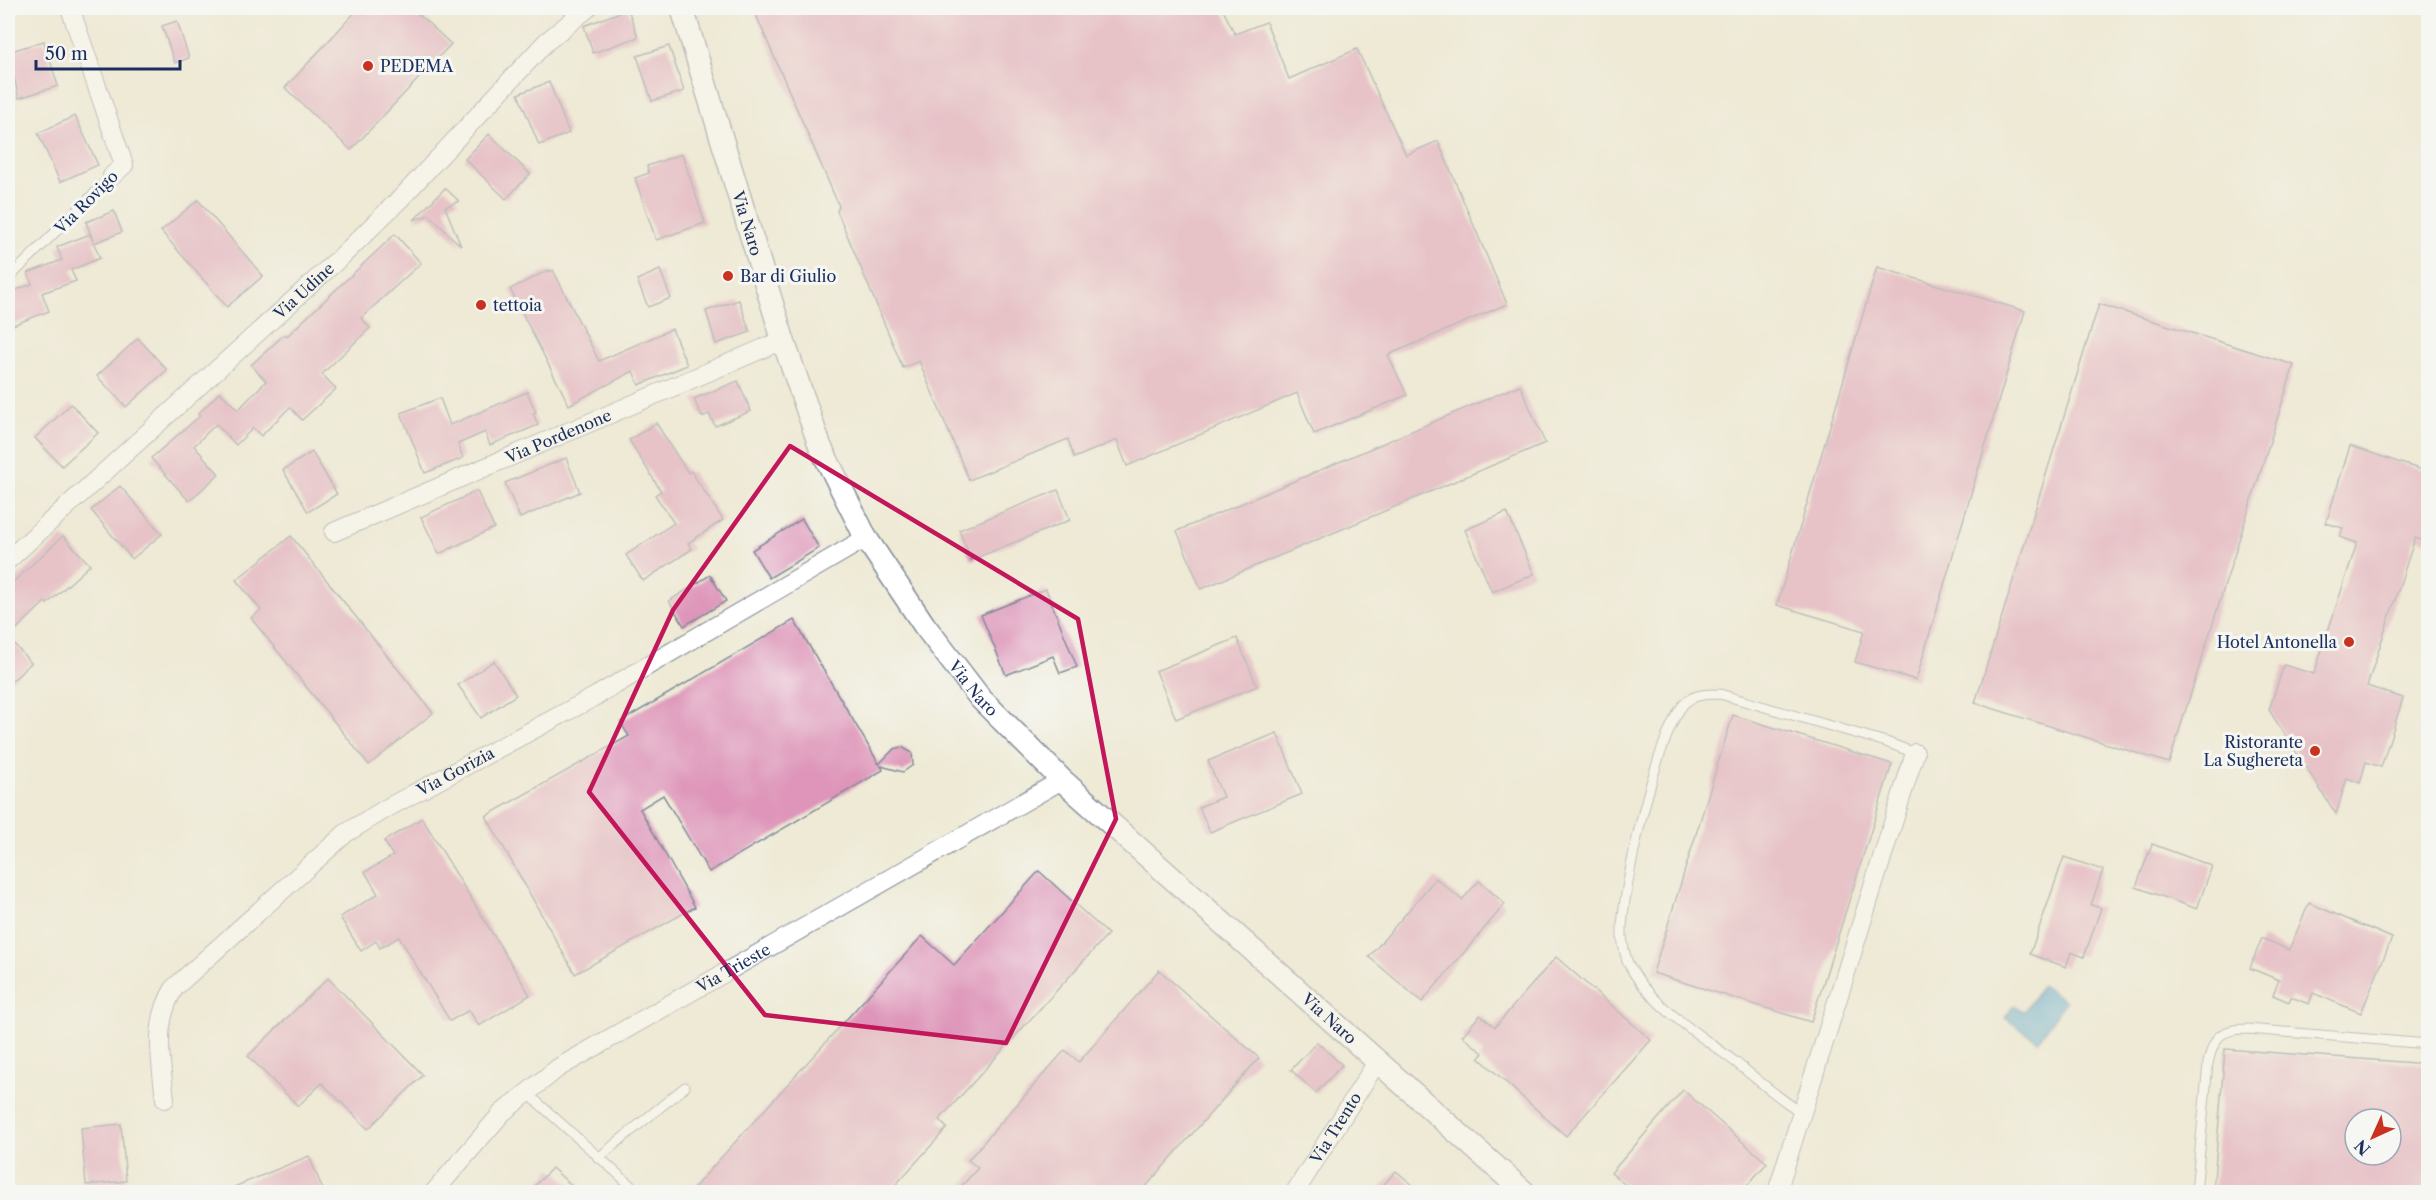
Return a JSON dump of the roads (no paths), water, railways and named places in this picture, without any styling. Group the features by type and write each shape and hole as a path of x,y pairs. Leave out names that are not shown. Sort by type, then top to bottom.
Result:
{"street":[{"name":"Via Rovigo","path":"70,8 124,165 112,176"},
{"name":"Via Udine","path":"8,560 344,254 403,196 546,42 585,8"},
{"name":"Via Naro","path":"682,8 783,340 820,446 866,538 924,625 962,676 998,718 1062,780 1524,1192"},
{"name":"Via Pordenone","path":"334,532 783,340"},
{"name":"Via Gorizia","path":"165,1099 159,1031 165,1007 175,987 334,842 373,816 596,696 866,538"},
{"path":"1777,1192 1915,753"},
{"name":"Via Trieste","path":"434,1192 502,1113 526,1092 568,1062 1062,780"},
{"name":"Via Trento","path":"1295,1192 1377,1062"}],"lane":[{"name":"Via Rovigo","path":"8,279 112,176"},
{"path":"1802,1113 1663,1006 1641,983 1627,961 1622,936 1623,911 1642,814 1665,742 1677,713 1687,700 1703,694 1720,694 1886,742 1915,753"},
{"path":"2196,1192 2208,1063 2211,1051 2220,1034 2226,1031 2248,1029 2428,1044"},
{"path":"598,1158 685,1087"},
{"path":"526,1092 638,1192"}],"water":[{"path":"2042,985 2066,1001 2038,1041 2005,1018 2014,1005 2024,1012"}],"place":[{"name":"PEDEMA","path":"368,66"},
{"name":"Bar di Giulio","path":"728,276"},
{"name":"tettoia","path":"481,305"},
{"name":"Hotel Antonella","path":"2349,642"},
{"name":"Ristorante La Sughereta","path":"2315,751"}]}
